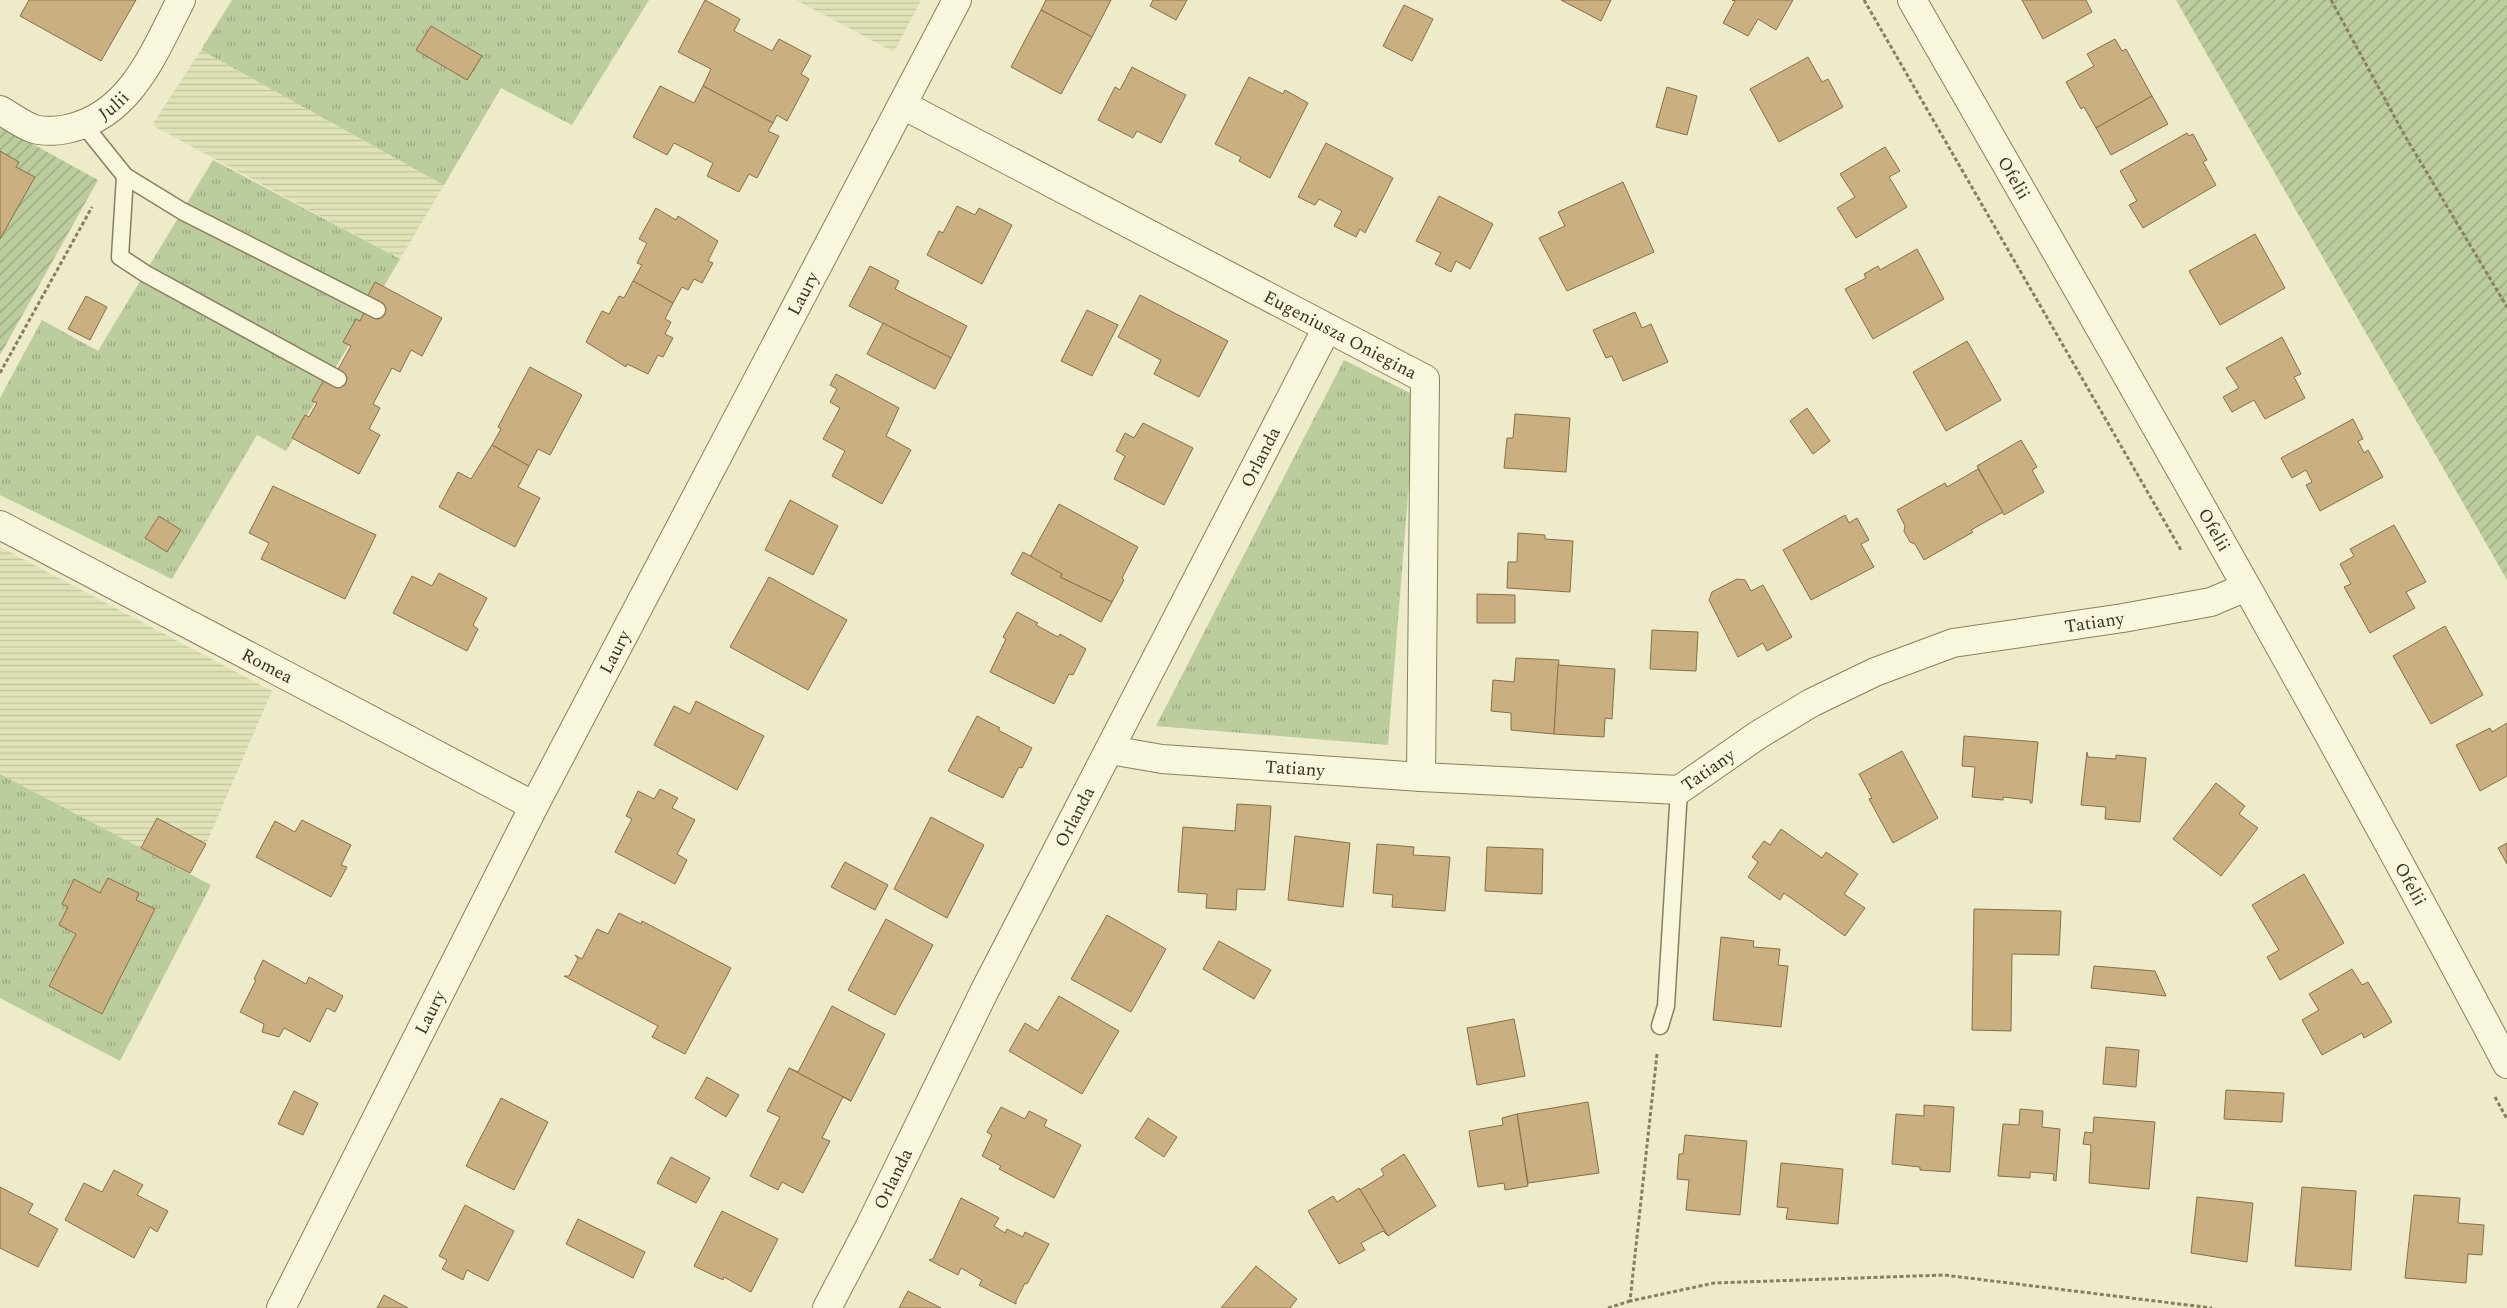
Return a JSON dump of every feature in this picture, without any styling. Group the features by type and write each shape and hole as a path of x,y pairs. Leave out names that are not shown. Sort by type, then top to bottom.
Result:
{"street":[{"name":"Julii","path":"0,110 34,129 62,131 84,125 111,111 141,77 181,0"},
{"name":"Laury","path":"281,1308 534,806 903,105 956,0"},
{"name":"Ofelii","path":"1912,0 2246,587 2507,1064"},
{"name":"Eugeniusza Oniegina","path":"903,105 1425,380 1421,777"},
{"name":"Orlanda","path":"827,1308 870,1228 984,992 1327,328"},
{"name":"Romea","path":"0,525 534,806"},
{"name":"Tatiany","path":"1110,750 1162,759 1421,777 1680,790 1758,735 1811,703 1875,672 1953,643 2123,618 2211,602 2246,587"}],"lane":[{"path":"84,125 125,176 182,211 377,310"},
{"path":"125,176 120,257 146,274 338,379"},
{"path":"1660,1026 1666,1006 1680,790"}],"path":[{"path":"2331,0 2405,136 2507,307"},
{"path":"0,373 94,202"},
{"path":"1630,1301 1660,1026"},
{"path":"1608,1308 1630,1301 1714,1283 1944,1275 2212,1308"}],"green space":[{"path":"232,0 649,0 572,125 501,88 444,185 201,50"},
{"path":"796,0 921,0 894,52"},
{"path":"2176,0 2507,0 2507,580"},
{"path":"201,50 444,185 400,259 152,125"},
{"path":"0,126 98,180 0,355"},
{"path":"213,160 400,259 286,451 257,435 172,579 0,495 0,398 42,320 98,351"},
{"path":"1344,360 1416,396 1388,745 1156,726"},
{"path":"0,547 272,691 206,844 157,818 144,850 0,774"},
{"path":"0,774 211,885 120,1061 0,998"}],"building":[{"path":"29,0 136,0 101,61 20,16"},
{"path":"705,0 740,19 734,31 772,51 779,39 811,56 801,74 809,79 787,121 777,115 773,123 703,86 711,69 678,52"},
{"path":"1046,0 1111,0 1092,37 1041,10"},
{"path":"1153,0 1187,0 1176,20 1150,6"},
{"path":"1561,0 1611,0 1601,21"},
{"path":"1732,0 1793,0 1776,30 1758,19 1748,36 1723,23 1735,1"},
{"path":"2022,0 2086,0 2092,12 2043,39"},
{"path":"1404,5 1433,19 1412,61 1383,46"},
{"path":"1041,10 1092,37 1061,94 1011,67"},
{"path":"431,26 482,56 467,80 416,50"},
{"path":"2115,39 2122,51 2126,49 2152,96 2096,128 2084,107 2081,109 2066,82 2094,66 2087,54"},
{"path":"1808,57 1822,82 1828,79 1843,107 1779,142 1750,89"},
{"path":"1132,67 1186,95 1161,143 1137,131 1133,138 1098,120 1115,87 1120,90"},
{"path":"1249,77 1283,94 1285,90 1308,103 1270,178 1239,161 1241,157 1215,144"},
{"path":"660,86 694,103 703,86 773,123 768,131 779,136 757,178 749,174 739,192 707,176 713,163 674,143 667,155 633,137"},
{"path":"1667,87 1697,96 1687,135 1656,127"},
{"path":"2152,96 2168,124 2111,155 2096,128"},
{"path":"2187,133 2189,136 2193,134 2207,160 2203,162 2216,185 2143,228 2129,205 2137,201 2120,171"},
{"path":"1326,143 1393,178 1365,233 1360,229 1356,237 1334,226 1342,211 1319,199 1315,205 1298,197"},
{"path":"1885,147 1900,171 1889,177 1907,207 1856,238 1837,208 1855,197 1840,174"},
{"path":"0,151 19,162 16,167 35,177 0,239"},
{"path":"1623,182 1654,252 1567,291 1539,238 1565,226 1558,212"},
{"path":"1439,196 1493,224 1470,269 1456,261 1451,272 1435,264 1441,253 1416,241"},
{"path":"957,206 975,215 979,208 1012,225 982,284 927,255 939,231 943,233"},
{"path":"656,208 676,220 678,216 718,241 708,261 713,263 702,283 694,279 688,290 682,287 673,303 633,281 642,265 637,263 647,243 639,239"},
{"path":"2255,234 2285,288 2220,325 2189,271"},
{"path":"1917,249 1944,299 1873,339 1845,289 1866,278 1864,274 1878,266 1880,270"},
{"path":"870,266 899,281 895,289 967,326 951,358 849,306"},
{"path":"633,281 673,303 665,319 671,322 665,334 673,338 663,357 658,355 648,374 627,364 626,367 586,342 602,311 609,314 619,296 624,298"},
{"path":"375,282 442,318 422,356 411,350 400,372 392,368 373,404 380,408 369,429 380,435 359,474 292,438 305,415 309,417 317,403 312,401 325,378 331,382 351,346 343,342 356,319 360,321 367,307 363,305"},
{"path":"1140,295 1228,341 1199,397 1154,374 1161,360 1118,337"},
{"path":"86,296 107,307 90,340 68,329"},
{"path":"1087,310 1118,325 1092,376 1061,361"},
{"path":"1635,312 1642,328 1651,324 1668,362 1623,381 1612,356 1606,358 1593,330"},
{"path":"883,323 951,358 935,389 867,354"},
{"path":"2282,337 2301,374 2294,377 2305,398 2265,419 2254,400 2232,412 2223,397 2239,388 2226,368"},
{"path":"1967,341 2001,400 1946,431 1913,372"},
{"path":"530,367 582,395 550,455 538,449 529,466 492,445 501,429 498,427"},
{"path":"836,374 899,408 886,436 911,450 882,504 832,476 845,451 823,439 840,408 830,402 837,389 830,385"},
{"path":"1807,408 1830,441 1813,454 1790,421"},
{"path":"1515,414 1570,418 1566,472 1504,468 1507,438 1513,438"},
{"path":"2353,419 2363,439 2358,441 2364,453 2368,450 2383,477 2320,511 2306,485 2312,482 2306,470 2292,478 2281,458"},
{"path":"1143,423 1193,448 1164,505 1114,479 1125,456 1116,451 1125,433 1134,438"},
{"path":"2021,440 2037,467 2032,470 2044,492 2004,515 1977,466"},
{"path":"492,445 529,466 518,487 540,498 515,547 439,507 458,472 471,479"},
{"path":"1978,469 2003,512 1971,530 1973,532 1924,560 1915,544 1910,542 1904,531 1905,526 1897,510 1945,483 1947,487"},
{"path":"273,486 376,535 345,599 261,559 269,543 249,533"},
{"path":"790,500 838,526 813,575 765,550"},
{"path":"1059,504 1138,547 1112,602 1060,577 1062,574 1030,557"},
{"path":"1845,515 1849,523 1857,518 1869,540 1861,544 1874,567 1811,600 1783,550"},
{"path":"159,516 181,530 167,552 145,538"},
{"path":"2394,525 2426,582 2406,592 2415,608 2370,633 2344,587 2351,584 2340,564 2354,556 2350,549"},
{"path":"1518,533 1545,535 1545,539 1573,541 1570,592 1507,588 1508,562 1517,562"},
{"path":"1023,552 1062,574 1060,577 1112,602 1101,622 1011,574"},
{"path":"439,573 487,598 473,625 478,629 467,651 393,613 412,576 432,586"},
{"path":"769,577 847,620 808,690 730,647"},
{"path":"1737,579 1745,580 1751,591 1763,585 1792,637 1767,651 1763,643 1738,657 1709,600 1712,592"},
{"path":"1477,594 1515,595 1515,623 1477,623"},
{"path":"1017,612 1038,623 1036,625 1058,637 1060,634 1086,649 1073,675 1069,674 1054,704 990,672 1006,639 1003,637"},
{"path":"2445,626 2483,695 2431,724 2393,656"},
{"path":"1652,630 1698,632 1696,671 1650,669"},
{"path":"1516,658 1559,660 1554,734 1511,730 1511,713 1491,711 1493,680 1514,682"},
{"path":"1558,665 1615,669 1612,719 1605,718 1604,737 1554,734"},
{"path":"696,701 764,736 737,790 654,745 674,706 690,714"},
{"path":"977,716 1000,728 998,730 1032,748 1022,768 1019,767 1003,798 948,771"},
{"path":"2507,723 2507,776 2480,791 2456,745 2490,728 2492,732"},
{"path":"1964,736 2038,742 2032,803 2030,803 2030,800 2003,797 2003,800 1972,797 1975,767 1962,766"},
{"path":"1902,751 1938,818 1893,843 1869,799 1872,798 1859,774"},
{"path":"2087,752 2088,757 2116,759 2116,755 2146,758 2140,822 2105,819 2106,807 2081,805"},
{"path":"2216,783 2245,806 2239,814 2258,828 2221,876 2173,839"},
{"path":"660,789 678,798 672,808 695,820 677,854 687,860 675,884 615,852 632,819 626,816 638,791 654,799"},
{"path":"1237,804 1271,806 1265,890 1237,889 1236,910 1206,908 1207,894 1178,892 1183,827 1235,831"},
{"path":"931,817 984,845 947,918 894,889"},
{"path":"157,818 206,844 190,873 141,848"},
{"path":"302,820 351,845 341,865 347,867 331,897 256,857 275,821 295,832"},
{"path":"1781,829 1822,858 1826,852 1858,874 1844,894 1865,908 1845,936 1784,893 1780,900 1748,877 1758,862 1752,857 1764,841 1770,845"},
{"path":"1295,836 1350,843 1343,907 1288,900"},
{"path":"2507,843 2507,864 2498,848"},
{"path":"1377,844 1414,847 1413,855 1450,857 1445,911 1392,907 1393,895 1373,893"},
{"path":"1487,847 1543,849 1542,894 1485,891"},
{"path":"845,862 888,885 875,910 831,887"},
{"path":"2304,874 2344,943 2280,980 2267,957 2279,950 2252,905"},
{"path":"108,878 139,893 136,900 155,909 102,1014 49,986 76,934 59,925 68,907 62,904 74,879 100,893"},
{"path":"1974,909 2061,911 2059,955 2012,954 2011,1031 1972,1030"},
{"path":"619,913 641,924 642,921 731,968 685,1054 652,1037 658,1026 564,976 569,976 578,959 575,955 582,959 597,929 608,934"},
{"path":"1107,915 1166,949 1131,1012 1071,979"},
{"path":"886,919 933,945 895,1015 848,990"},
{"path":"1721,937 1754,941 1753,947 1780,949 1778,965 1788,966 1781,1027 1713,1020"},
{"path":"1219,941 1271,970 1254,999 1203,969"},
{"path":"263,960 306,984 309,977 343,996 335,1012 327,1008 310,1042 284,1028 279,1037 262,1032 264,1024 240,1012 256,980 254,979"},
{"path":"2094,966 2155,971 2166,996 2091,988"},
{"path":"2352,969 2362,985 2368,982 2392,1022 2364,1038 2362,1033 2322,1055 2302,1020 2319,1010 2309,994"},
{"path":"1059,996 1119,1031 1082,1094 1009,1051 1025,1023 1038,1031"},
{"path":"832,1006 885,1034 851,1101 789,1068 798,1072"},
{"path":"1514,1019 1525,1076 1477,1085 1467,1028"},
{"path":"2106,1047 2139,1050 2136,1087 2103,1084"},
{"path":"789,1068 851,1101 843,1097 822,1138 830,1141 803,1193 782,1182 778,1190 750,1176 780,1117 767,1111"},
{"path":"707,1077 739,1095 726,1117 695,1098"},
{"path":"2226,1090 2284,1093 2282,1122 2224,1119"},
{"path":"294,1091 318,1103 303,1135 278,1124"},
{"path":"501,1098 548,1122 514,1190 466,1166"},
{"path":"1588,1102 1599,1173 1528,1183 1517,1114"},
{"path":"1924,1105 1954,1107 1950,1172 1920,1170 1920,1167 1892,1164 1896,1114 1924,1116"},
{"path":"1001,1107 1025,1119 1029,1111 1047,1120 1044,1126 1081,1145 1054,1198 999,1169 1001,1166 982,1156 992,1135 987,1132"},
{"path":"2020,1109 2043,1111 2042,1127 2060,1129 2056,1181 2053,1180 2054,1174 2030,1172 2030,1178 1998,1176 2003,1124 2019,1125"},
{"path":"1517,1114 1528,1186 1505,1190 1504,1183 1478,1187 1469,1131 1503,1125 1502,1118"},
{"path":"2094,1117 2155,1122 2149,1189 2089,1183 2091,1145 2083,1144 2085,1132 2093,1133"},
{"path":"1148,1118 1177,1137 1164,1157 1135,1138"},
{"path":"1685,1135 1747,1141 1740,1215 1686,1210 1689,1180 1677,1179 1679,1154 1683,1154"},
{"path":"1404,1154 1436,1206 1388,1236 1360,1190 1384,1175 1381,1169"},
{"path":"671,1157 710,1178 696,1203 657,1183"},
{"path":"1781,1163 1843,1169 1838,1224 1786,1219 1788,1208 1777,1207"},
{"path":"114,1170 143,1185 137,1195 168,1211 157,1232 150,1227 134,1258 65,1220 84,1183 102,1192"},
{"path":"0,1187 33,1204 28,1213 58,1229 38,1267 0,1248"},
{"path":"2302,1187 2356,1191 2351,1270 2295,1266"},
{"path":"1359,1188 1388,1236 1383,1231 1361,1243 1365,1250 1339,1264 1308,1211 1333,1196 1337,1202"},
{"path":"2414,1195 2460,1198 2458,1223 2484,1225 2482,1255 2468,1254 2466,1283 2405,1278"},
{"path":"2197,1197 2253,1203 2247,1262 2191,1253"},
{"path":"961,1198 999,1218 994,1226 1005,1233 1007,1229 1023,1237 1025,1232 1049,1244 1027,1284 1025,1283 1016,1304 979,1285 982,1280 961,1268 958,1275 929,1260 933,1259"},
{"path":"465,1205 514,1231 488,1281 467,1270 463,1280 442,1269 447,1260 439,1256"},
{"path":"722,1211 778,1239 751,1292 724,1277 723,1280 694,1266"},
{"path":"578,1219 645,1252 633,1278 566,1244"},
{"path":"1256,1266 1297,1299 1290,1308 1221,1308"},
{"path":"908,1291 941,1308 899,1308"},
{"path":"384,1295 408,1308 377,1308"}]}
